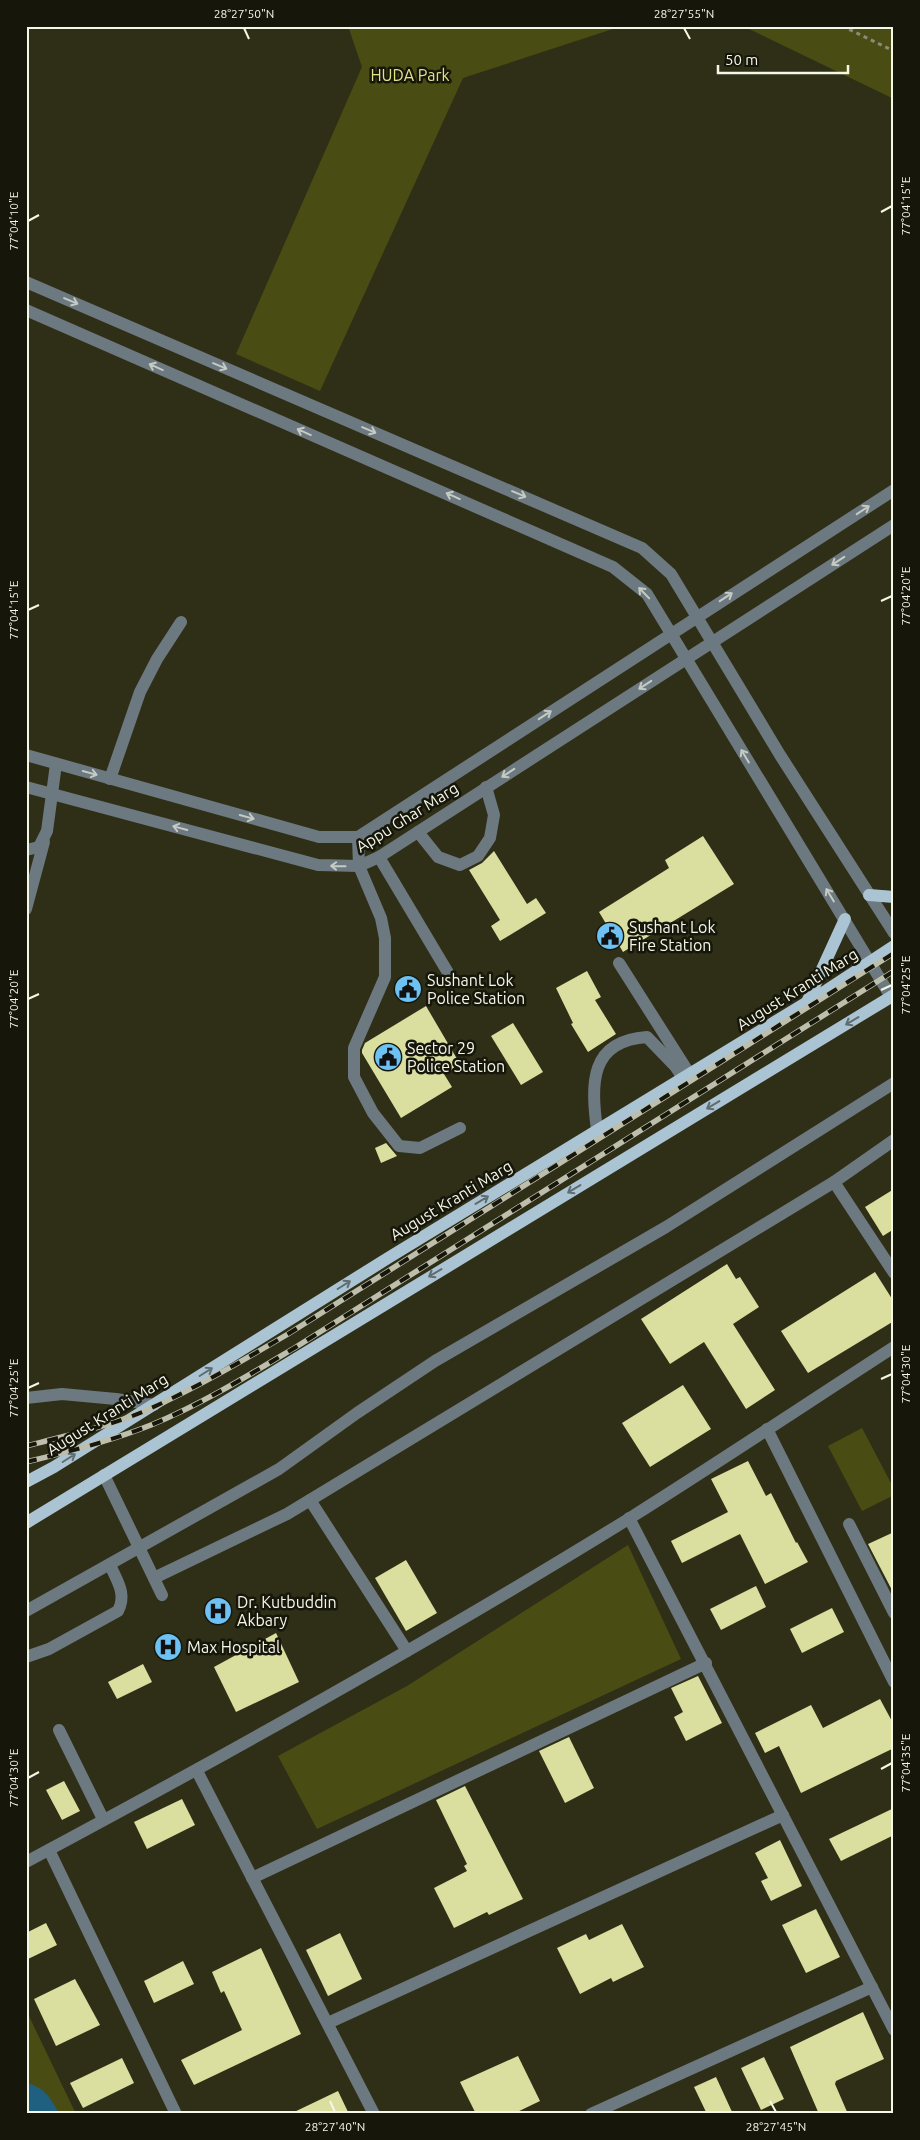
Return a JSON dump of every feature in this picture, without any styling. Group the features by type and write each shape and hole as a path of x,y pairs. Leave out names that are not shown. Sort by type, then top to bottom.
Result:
{"main road":[{"path":"869,895 894,897"},
{"path":"807,1002 845,920"},
{"name":"August Kranti Marg","path":"26,1482 54,1467 388,1258 807,1002 894,946"},
{"path":"26,1523 893,996"}],"street":[{"path":"26,282 642,548 671,574 780,755 894,933"},
{"path":"26,310 614,566 647,594 870,962 893,996"},
{"name":"Appu Ghar Marg","path":"26,755 319,837 358,837 894,490"},
{"name":"Appu Ghar Marg","path":"26,787 318,865 335,867 359,866 380,857 894,525"},
{"path":"110,779 140,692 157,658 181,622"},
{"path":"26,909 47,831 56,764"},
{"path":"418,832 438,857 460,864 478,856 490,838 494,815 486,787"},
{"path":"358,837 359,866 381,918 385,938 385,977 354,1048 354,1077 373,1113 399,1146 420,1148 460,1128"},
{"path":"26,850 40,847 44,842"},
{"path":"380,857 453,981"},
{"path":"619,963 686,1076"},
{"path":"598,1130 594,1104 595,1074 602,1056 617,1044 630,1038 648,1037 686,1076"},
{"path":"26,1611 280,1469 357,1413 436,1361 674,1222 894,1083"},
{"path":"154,1578 287,1514 834,1182 894,1140"},
{"path":"834,1182 894,1273"},
{"path":"26,1862 197,1771 407,1651 629,1518 894,1346"},
{"path":"26,1398 62,1394 116,1398 154,1404"},
{"path":"767,1429 894,1682"},
{"path":"104,1474 162,1596"},
{"path":"310,1500 407,1651"},
{"path":"629,1518 706,1663 894,2030"},
{"path":"849,1524 894,1614"},
{"path":"26,1657 49,1649 118,1611 123,1602 122,1593 110,1565"},
{"path":"252,1878 706,1663"},
{"path":"59,1730 103,1820"},
{"path":"197,1771 374,2114"},
{"path":"328,2024 784,1815"},
{"path":"49,1850 176,2114"},
{"path":"591,2114 872,1987"}],"path":[{"path":"842,26 894,51"}],"green space":[{"name":"HUDA Park","path":"348,26 622,26 463,78 320,391 236,354 362,67"},
{"path":"743,26 894,26 894,99"},
{"path":"862,1428 894,1489 894,1495 862,1511 828,1446"},
{"path":"628,1545 681,1659 317,1829 278,1756 407,1686"},
{"path":"26,2010 76,2114 26,2114"}],"water":[{"path":"26,2083 42,2090 59,2114 26,2114"}],"building":[{"path":"703,836 734,884 623,952 599,912 669,868 665,860"},
{"path":"494,851 527,904 536,898 546,913 500,941 491,926 500,920 469,870 482,863"},
{"path":"587,971 601,997 595,1000 616,1034 588,1052 571,1024 573,1023 556,988"},
{"name":"Sector 29 Police Station","path":"426,1006 460,1064 444,1074 452,1087 401,1118 362,1050 365,1043"},
{"path":"513,1023 543,1072 521,1085 491,1036"},
{"path":"386,1143 397,1156 381,1163 375,1148"},
{"path":"894,1189 894,1229 883,1236 865,1207"},
{"path":"727,1264 736,1279 740,1277 759,1307 733,1324 775,1390 746,1409 704,1342 670,1364 641,1319"},
{"path":"875,1272 894,1302 894,1321 808,1373 781,1331"},
{"path":"683,1385 711,1429 650,1467 622,1423"},
{"path":"748,1461 766,1496 771,1493 796,1543 808,1562 765,1584 740,1534 682,1563 671,1541 728,1512 711,1479"},
{"path":"894,1532 894,1594 868,1544"},
{"path":"406,1560 437,1613 406,1631 375,1578"},
{"path":"756,1586 766,1607 721,1630 710,1609"},
{"path":"832,1608 844,1632 802,1653 790,1629"},
{"path":"276,1633 299,1682 236,1712 214,1667"},
{"path":"143,1664 152,1682 117,1699 108,1682"},
{"path":"698,1676 722,1723 686,1741 674,1717 683,1712 671,1688"},
{"path":"880,1699 894,1725 894,1748 801,1793 779,1746 765,1753 755,1733 811,1705 823,1728"},
{"path":"569,1737 594,1788 565,1803 539,1751"},
{"path":"64,1781 80,1811 62,1820 46,1790"},
{"path":"465,1786 523,1899 489,1915 487,1912 454,1928 434,1888 467,1871 464,1866 467,1864 436,1800"},
{"path":"182,1799 195,1825 147,1849 134,1822"},
{"path":"894,1808 894,1835 841,1861 829,1839"},
{"path":"780,1840 802,1886 771,1901 761,1881 768,1878 755,1853"},
{"path":"816,1909 840,1957 806,1973 782,1925"},
{"path":"46,1923 57,1945 26,1960 26,1933"},
{"path":"622,1924 644,1967 613,1982 611,1978 580,1994 557,1948 586,1934 589,1940"},
{"path":"340,1933 362,1979 328,1996 306,1950"},
{"path":"261,1948 301,2034 194,2085 181,2060 242,2030 224,1991 221,1993 212,1972"},
{"path":"183,1961 194,1984 154,2003 144,1981"},
{"path":"75,1979 100,2025 56,2046 34,1999"},
{"path":"863,2012 884,2059 836,2081 835,2084 848,2114 819,2114 790,2047"},
{"path":"518,2056 540,2101 513,2114 476,2114 460,2082"},
{"path":"764,2057 784,2099 761,2110 741,2068"},
{"path":"122,2058 134,2083 83,2108 70,2083"},
{"path":"716,2077 733,2114 707,2114 694,2087"},
{"path":"338,2091 349,2114 290,2114"}],"railway":[{"path":"26,1446 133,1416 183,1393 236,1364 288,1334 894,953"},
{"path":"26,1462 89,1446 136,1431 170,1417 225,1389 296,1347 894,971"}],"place":[{"name":"Sushant Lok Fire Station","path":"610,936"},
{"name":"Sushant Lok Police Station","path":"408,989"},
{"name":"Sector 29 Police Station","path":"388,1057"},
{"name":"Dr. Kutbuddin Akbary","path":"218,1611"},
{"name":"Max Hospital","path":"168,1647"}]}
